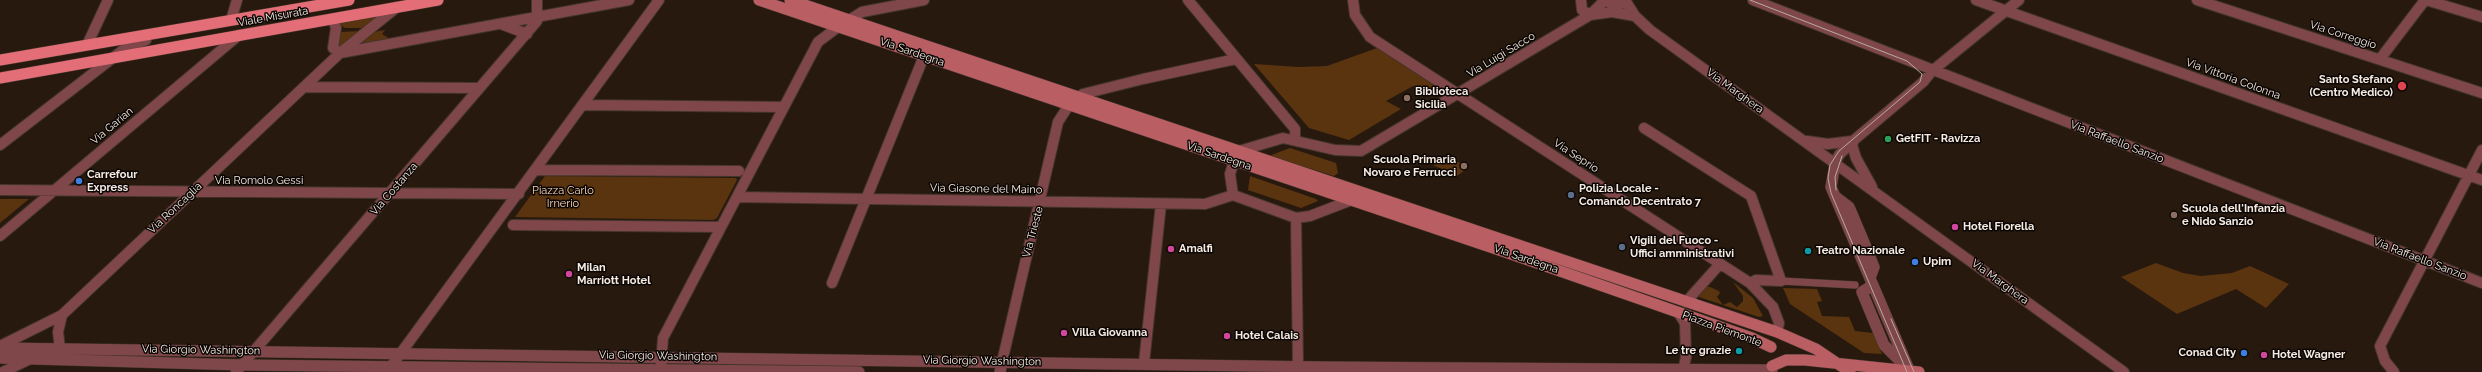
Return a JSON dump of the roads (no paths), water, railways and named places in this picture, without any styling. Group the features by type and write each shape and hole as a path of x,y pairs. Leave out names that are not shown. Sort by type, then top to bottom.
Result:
{"main road":[{"name":"Viale Misurata","path":"0,60 349,0"},
{"name":"Viale Misurata","path":"0,78 438,0"},
{"name":"Via Sardegna","path":"759,0 838,27 928,52 1078,98 1237,156 1349,201 1678,312"},
{"name":"Via Sardegna","path":"790,0 849,20 928,52 1069,105 1358,192 1686,302"},
{"path":"838,27 849,20"},
{"path":"1069,105 1078,98"},
{"path":"1349,201 1358,192"},
{"name":"Piazza Piemonte","path":"1686,302 1777,332 1816,349 1847,369"},
{"name":"Piazza Piemonte","path":"1678,312 1771,347"},
{"name":"Piazza Piemonte","path":"1772,369 1771,347 1777,332"},
{"name":"Piazza Piemonte","path":"1772,369 1782,361 1799,360 1826,361 1847,369 1913,371"}],"street":[{"path":"87,45 108,0"},
{"path":"231,20 237,0"},
{"path":"537,0 538,16"},
{"path":"333,19 336,28 332,48 340,53 629,0"},
{"path":"389,369 519,194 659,0"},
{"path":"849,20 862,12 924,0"},
{"path":"1188,0 1295,129 1295,139 1275,140 1247,147 1237,156 1230,170 1230,187 1233,195 1296,218 1310,216 1349,201"},
{"name":"Via Seprio","path":"1353,0 1355,16 1370,37 1720,264"},
{"path":"1581,0 1582,10 1590,15 1612,12 1635,16"},
{"path":"1590,15 1605,0 1610,4 1624,1 1635,16"},
{"name":"Via Raffaello Sanzio","path":"1753,0 1932,71 2482,283"},
{"name":"Via Vittoria Colonna","path":"1976,0 2482,180"},
{"path":"1836,164 1839,155 1854,140 1923,82 1932,71 2019,0"},
{"name":"Via Correggio","path":"2197,0 2482,93"},
{"path":"2380,60 2426,0 2482,17"},
{"name":"Via Roncaglia","path":"0,347 62,314 306,87 340,53 397,7"},
{"name":"Via Luigi Sacco","path":"1295,139 1335,150 1361,151 1590,15"},
{"name":"Via Costanza","path":"239,368 527,34 538,21 538,16"},
{"name":"Via Marghera","path":"1635,16 1802,140 2124,372"},
{"path":"497,24 511,26 527,34"},
{"path":"661,371 663,338 818,42 838,27"},
{"name":"Viale Misurata","path":"112,58 132,43 169,35 184,28"},
{"name":"Via Garian","path":"0,236 239,36"},
{"path":"832,283 928,52"},
{"path":"0,145 112,58"},
{"path":"1078,98 1083,94 1143,79 1236,59"},
{"path":"306,87 479,88"},
{"path":"584,105 784,107"},
{"name":"Via Trieste","path":"1001,367 1058,122 1069,105"},
{"path":"1644,128 1751,196 1781,281"},
{"path":"1802,140 1828,144 1854,140"},
{"name":"Via Marghera","path":"1854,140 1852,145 1856,158 1868,182 1876,192"},
{"path":"2394,372 2385,361 2380,346 2470,176 2482,150"},
{"name":"Piazza Piemonte","path":"1836,164 1831,187 1872,281 1862,292 1884,345 1913,371"},
{"path":"536,170 739,171"},
{"name":"Via Romolo Gessi","path":"0,190 191,193 519,194"},
{"name":"Via Giasone del Maino","path":"737,197 1205,204 1233,195"},
{"path":"1143,368 1161,204"},
{"path":"1296,218 1298,369"},
{"path":"514,225 721,227"},
{"name":"Piazza Piemonte","path":"1686,302 1720,264 1750,283 1773,307 1779,323 1777,332"},
{"path":"1750,283 1756,280 1855,285"},
{"name":"Piazza Piemonte","path":"1678,312 1685,324 1686,357 1683,371 1772,369"},
{"path":"60,349 58,332 62,314"},
{"name":"Via Giorgio Washington","path":"0,347 662,357 1001,367 1683,371"},
{"name":"Via Giorgio Washington","path":"0,358 32,358 239,368 859,372"},
{"path":"3,372 32,358"}],"tram line":[{"path":"1750,0 1907,61 1922,74 1920,82 1839,151 1830,165 1828,178 1831,193 1907,372"},
{"path":"1836,190 1835,177 1842,156"},
{"path":"1891,319 1914,372"}],"place":[{"name":"Santo Stefano (Centro Medico)","path":"2402,86"},
{"name":"Biblioteca Sicilia","path":"1407,98"},
{"name":"GetFIT - Ravizza","path":"1888,139"},
{"name":"Scuola Primaria Novaro e Ferrucci","path":"1464,166"},
{"name":"Carrefour Express","path":"79,181"},
{"name":"Polizia Locale - Comando Decentrato 7","path":"1571,195"},
{"name":"Scuola dell'Infanzia e Nido Sanzio","path":"2174,215"},
{"name":"Hotel Fiorella","path":"1955,227"},
{"name":"Vigili del Fuoco - Uffici amministrativi","path":"1622,247"},
{"name":"Amalfi","path":"1171,249"},
{"name":"Teatro Nazionale","path":"1808,251"},
{"name":"Upim","path":"1915,262"},
{"name":"Milan Marriott Hotel","path":"569,274"},
{"name":"Villa Giovanna","path":"1064,333"},
{"name":"Hotel Calais","path":"1227,336"},
{"name":"Le tre grazie","path":"1739,351"},
{"name":"Conad City","path":"2244,353"},
{"name":"Hotel Wagner","path":"2264,355"}],"park label":[{"name":"Piazza Carlo Irnerio","path":"563,197"}]}
